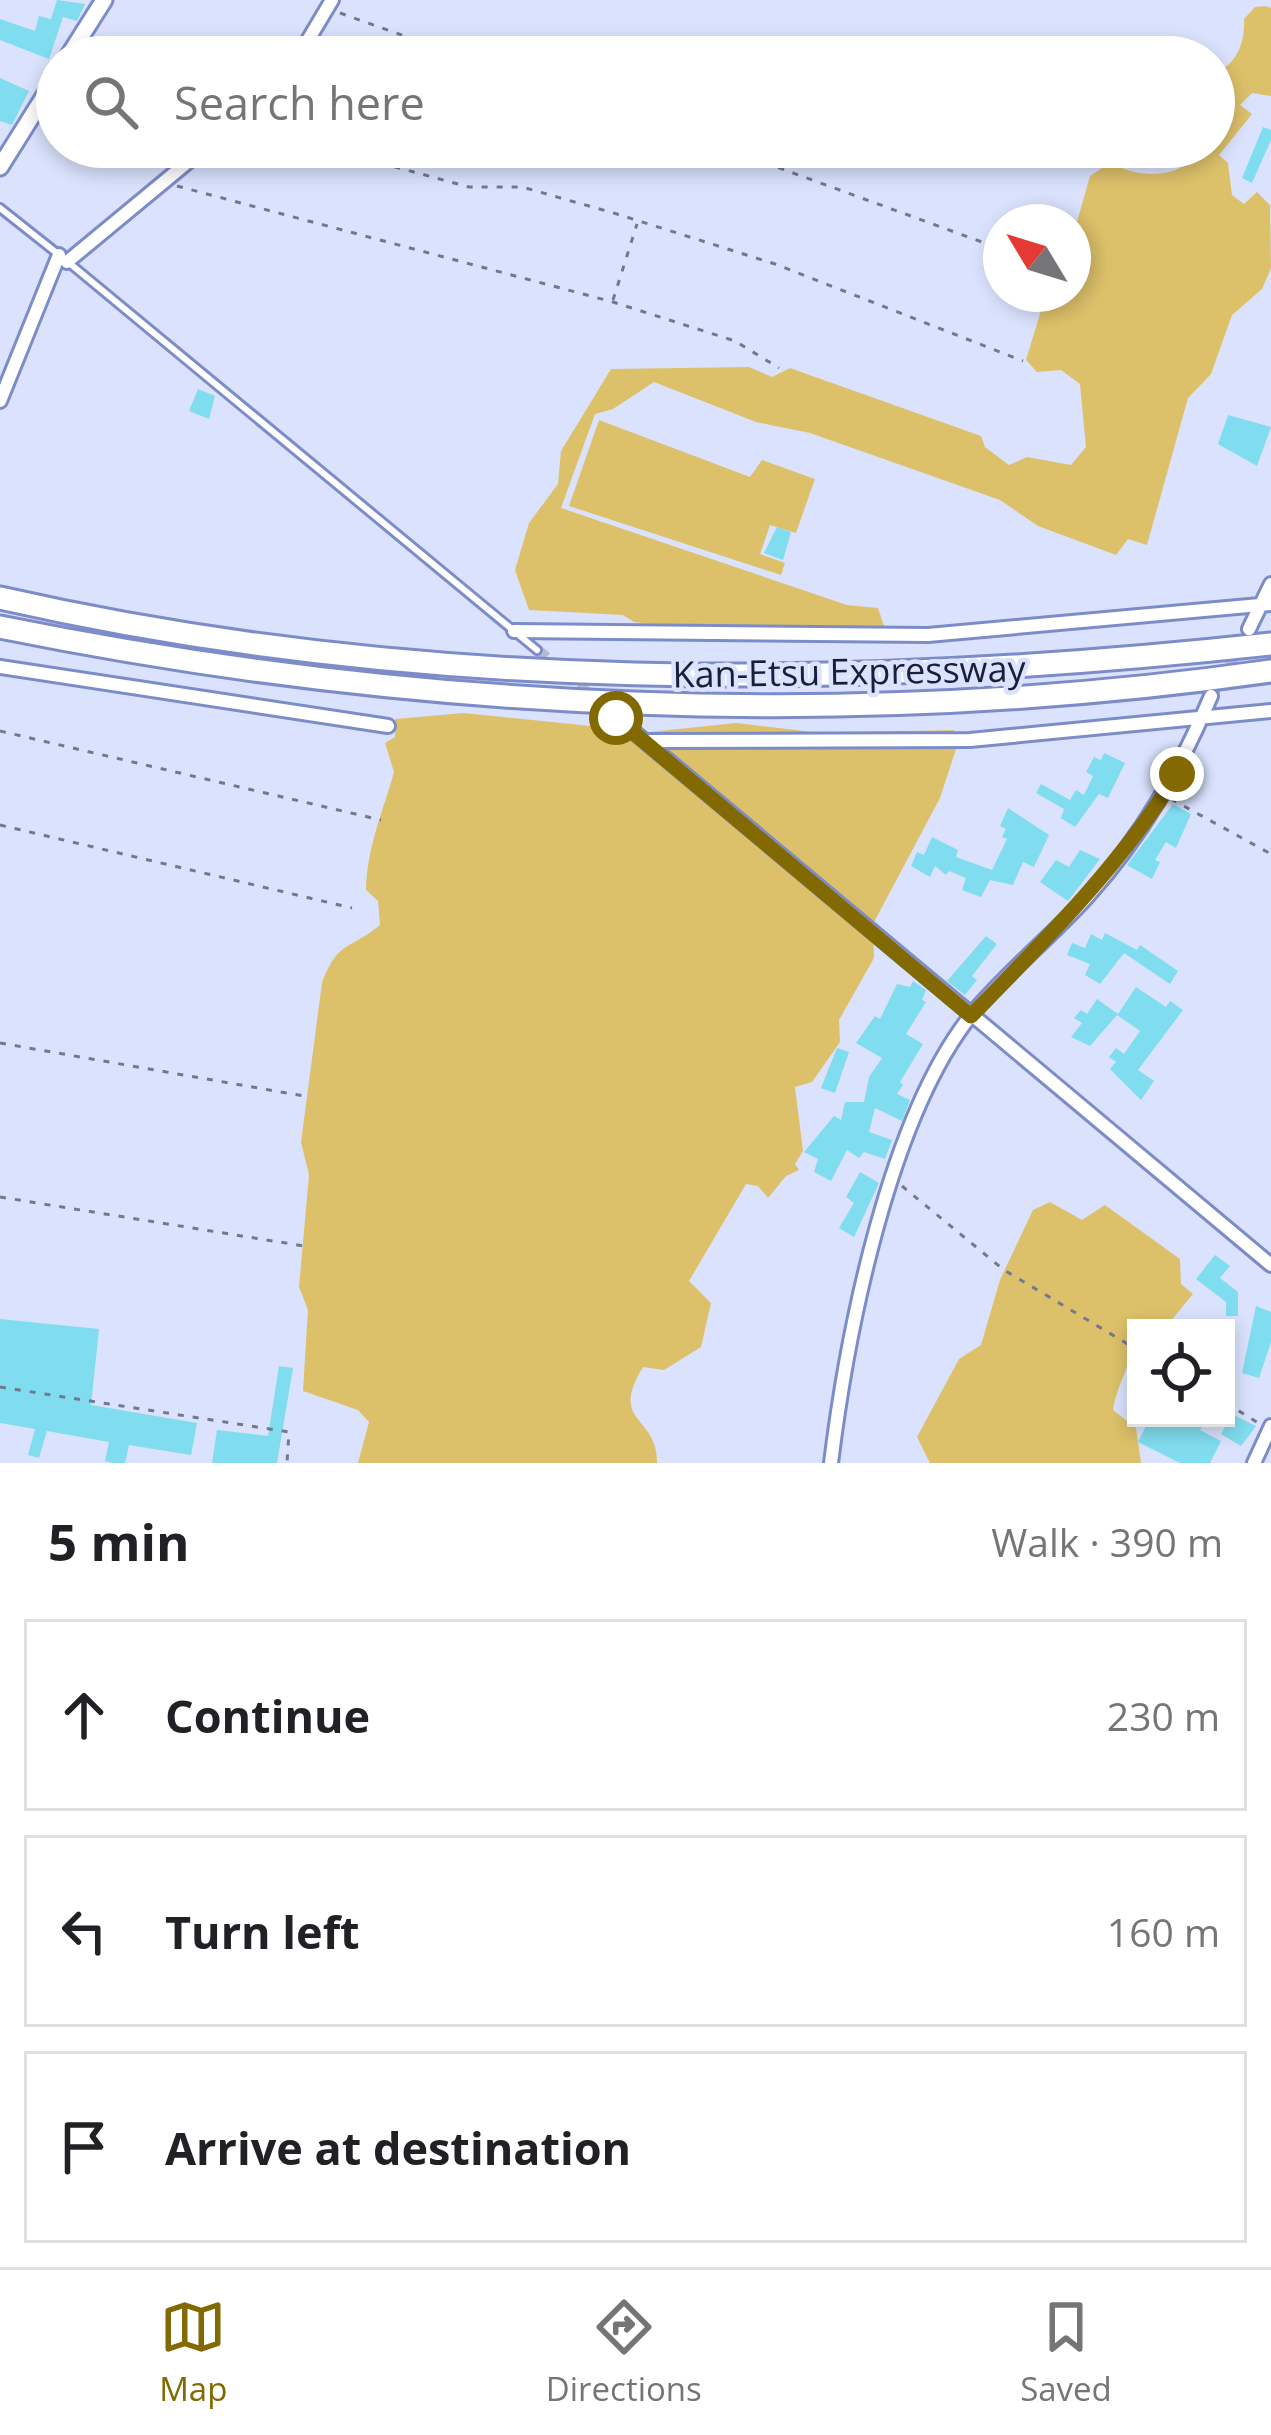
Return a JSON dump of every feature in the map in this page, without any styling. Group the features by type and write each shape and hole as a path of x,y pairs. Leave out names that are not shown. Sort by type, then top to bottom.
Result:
{"highway":[{"name":"Kan-Etsu Expressway","path":"0,598 221,637 453,663 644,676 963,673 1271,644"},
{"name":"Kan-Etsu Expressway","path":"0,627 309,676 618,700 921,702 1048,696 1271,671"}],"street":[{"path":"81,36 104,0"},
{"path":"311,36 330,4"},
{"path":"0,167 36,110"},
{"path":"0,401 63,259 181,168"},
{"path":"1249,629 1266,604 1271,584"},
{"path":"514,631 928,635 1266,604"},
{"path":"0,667 388,726"},
{"path":"831,1463 839,1399 892,1177 933,1079 971,1016 1086,899 1164,795 1211,696"},
{"path":"647,741 927,741 1271,711"},
{"path":"616,718 1271,1264"},
{"path":"1254,1463 1270,1428"}],"lane":[{"path":"0,208 537,650"}],"path":[{"path":"330,4 411,36"},
{"path":"399,168 469,187 522,188 635,220 775,264 1023,361"},
{"path":"779,168 983,242"},
{"path":"164,182 613,302 734,341 779,368"},
{"path":"613,302 637,231 635,220"},
{"path":"0,731 381,820"},
{"path":"1164,795 1271,854"},
{"path":"0,825 352,908"},
{"path":"0,1043 304,1096"},
{"path":"892,1177 1004,1270 1127,1344"},
{"path":"0,1197 304,1246"},
{"path":"0,1387 289,1432 287,1463"},
{"path":"1235,1408 1270,1428"}],"shaded area":[{"path":"1255,7 1271,8 1271,96 1252,93 1240,105 1252,114 1235,135 1235,56 1244,19"},
{"path":"1102,168 1157,174 1178,168 1229,168 1232,195 1244,204 1257,192 1270,205 1271,268 1262,289 1232,315 1211,374 1188,398 1147,545 1128,539 1116,555 1038,526 1000,500 810,433 756,422 654,382 613,409 595,414 561,508 847,605 878,608 884,626 874,631 832,625 711,630 634,622 623,615 529,610 515,570 529,523 558,484 561,451 611,369 749,367 772,377 790,368 981,436 985,447 1009,465 1027,457 1071,465 1086,447 1080,384 1061,370 1037,372 1026,360 1041,312 1091,312 1091,204 1082,204 1090,176"},
{"path":"599,420 750,477 762,460 815,479 796,533 770,525 760,554 785,563 781,575 569,506"},
{"path":"464,713 649,732 736,723 821,733 954,730 958,743 940,798 873,924 874,958 839,1020 840,1042 812,1082 795,1087 803,1151 795,1164 799,1170 786,1176 768,1198 758,1186 746,1184 689,1281 711,1303 701,1347 664,1370 643,1367 634,1386 632,1410 650,1436 657,1463 358,1463 369,1422 358,1410 303,1391 308,1310 299,1287 309,1175 301,1142 322,983 339,952 380,925 378,901 366,890 367,874 394,772 385,743 395,737 395,719"},
{"path":"1050,1202 1082,1220 1105,1205 1180,1259 1181,1284 1193,1294 1172,1319 1127,1319 1127,1366 1113,1410 1127,1421 1127,1427 1136,1428 1141,1463 930,1463 917,1437 959,1359 981,1345 1000,1280 1033,1210"}],"building":[{"path":"57,0 85,4 77,21 63,17 57,36 36,36 36,54 0,40 0,19 35,31 39,16 51,19"},
{"path":"0,78 29,91 12,125 0,121"},
{"path":"1263,127 1271,130 1271,140 1252,183 1242,178"},
{"path":"198,389 215,396 209,419 189,411"},
{"path":"1228,415 1271,427 1257,466 1218,444"},
{"path":"777,527 791,532 783,560 764,553"},
{"path":"1104,753 1125,763 1108,798 1099,794 1075,827 1061,818 1064,809 1036,793 1041,784 1070,800 1076,790 1084,795 1093,776 1086,772 1094,757 1101,760"},
{"path":"1173,804 1191,814 1176,848 1166,842 1155,860 1160,862 1152,879 1127,865"},
{"path":"1008,808 1049,835 1034,867 1023,862 1013,885 990,880 981,897 962,890 966,878 949,871 946,875 935,866 930,877 911,866 917,852 924,855 932,837 958,850 956,857 992,870 1007,839 1002,837 1006,829 1000,826"},
{"path":"1080,850 1100,859 1068,901 1040,882 1056,860 1069,867"},
{"path":"1105,933 1137,950 1140,945 1178,971 1170,984 1124,953 1100,984 1085,975 1090,964 1067,955 1072,943 1085,948 1091,934 1102,940"},
{"path":"986,936 997,944 972,976 977,980 965,995 947,981"},
{"path":"913,981 926,990 922,1000 926,1002 906,1034 923,1044 900,1082 903,1085 897,1094 910,1100 902,1121 875,1108 869,1132 892,1140 885,1159 864,1152 859,1158 847,1150 831,1181 814,1172 818,1159 804,1152 834,1116 841,1120 845,1102 864,1102 869,1077 882,1058 856,1043 875,1016 880,1019 897,984 910,987"},
{"path":"1136,987 1166,1007 1170,1001 1183,1010 1138,1070 1154,1081 1141,1100 1110,1069 1116,1062 1109,1057 1116,1048 1124,1054 1140,1031 1117,1015 1090,1046 1071,1037 1082,1023 1074,1018 1081,1010 1087,1014 1097,999 1118,1014"},
{"path":"837,1048 849,1052 835,1093 821,1088"},
{"path":"860,1172 879,1183 854,1237 839,1228 854,1203 846,1197"},
{"path":"1215,1255 1230,1266 1220,1278 1238,1292 1238,1316 1226,1316 1226,1302 1196,1279"},
{"path":"1256,1306 1271,1312 1271,1342 1259,1378 1242,1373"},
{"path":"0,1319 99,1329 91,1405 197,1423 191,1455 129,1445 125,1463 113,1463 105,1461 109,1442 47,1431 39,1458 28,1455 35,1429 0,1423"},
{"path":"279,1366 293,1368 277,1463 212,1463 217,1430 268,1436"},
{"path":"1235,1416 1256,1426 1241,1446 1221,1434 1225,1427 1235,1427"},
{"path":"1146,1427 1202,1427 1221,1441 1210,1463 1180,1463 1138,1442"}],"tunnel":[{"path":"1211,696 1240,645"},
{"path":"537,650 592,697"}],"route":[{"path":"616,718 971,1016 1086,899 1141,832 1177,774"}]}
